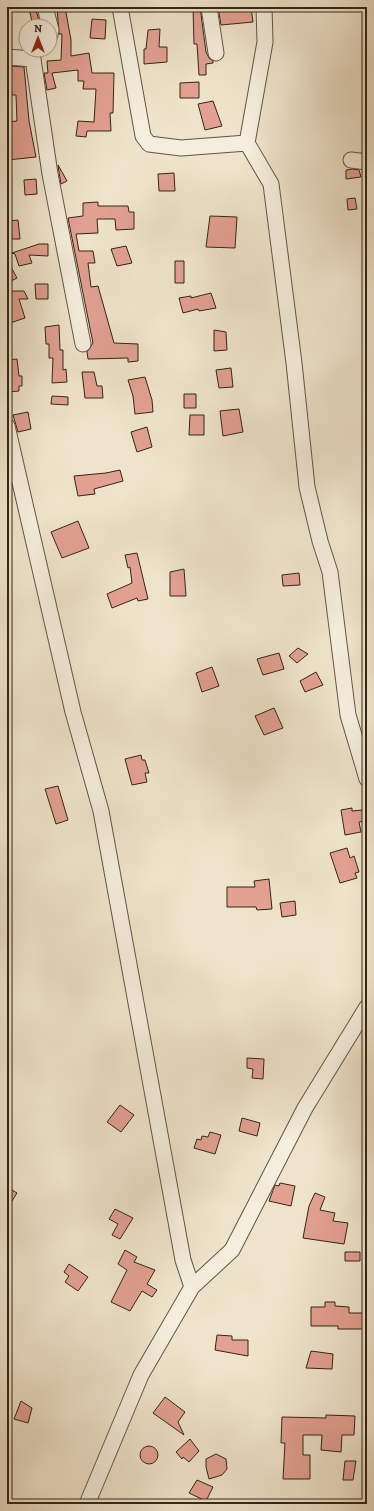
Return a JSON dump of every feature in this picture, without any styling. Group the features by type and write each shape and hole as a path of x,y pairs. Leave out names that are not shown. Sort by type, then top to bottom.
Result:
{"street":[{"path":"45,7 48,18"},
{"path":"120,7 143,136 149,144 181,148 247,143"},
{"path":"209,7 216,53"},
{"path":"264,7 265,42 247,143 272,184 307,487 320,541 330,572 348,715 367,779"},
{"path":"7,57 18,56"},
{"path":"37,58 50,174 83,344"},
{"path":"351,160 367,162"},
{"path":"7,426 72,712 100,811 183,1260 192,1287"},
{"path":"87,1504 141,1375 192,1287 232,1250 305,1108 367,1007"}],"building":[{"path":"35,7 38,18 31,18 29,8"},
{"path":"57,7 65,7 71,40 71,56 89,53 92,73 114,73 113,113 110,113 111,131 87,131 86,137 76,136 78,121 94,122 96,89 83,89 84,81 78,81 78,70 52,73 56,88 47,90 44,73 48,73 47,61 61,60 62,34 59,34"},
{"path":"193,7 200,7 206,52 209,58 213,61 213,63 206,64 206,75 199,75 197,44 194,44"},
{"path":"218,7 251,7 253,22 221,25"},
{"path":"92,19 106,20 105,39 90,38"},
{"path":"160,29 159,47 167,47 167,62 144,64 144,49 146,49 148,30"},
{"path":"11,66 24,67 29,121 36,157 7,160 7,122 17,121 16,95 12,95 10,79 7,79 7,73 12,71"},
{"path":"199,82 199,98 180,98 180,83"},
{"path":"213,101 222,126 205,130 198,104"},
{"path":"58,165 67,181 61,184 59,172"},
{"path":"346,170 359,170 361,177 346,179"},
{"path":"174,173 175,191 159,191 158,174"},
{"path":"36,179 37,194 25,195 24,180"},
{"path":"355,198 357,209 348,210 347,199"},
{"path":"98,202 98,206 128,206 129,212 134,212 134,229 116,230 115,219 97,219 98,233 76,234 79,251 93,251 95,263 88,263 91,287 98,286 114,343 138,344 138,361 128,362 128,358 88,359 87,352 93,343 68,218 83,216 83,203"},
{"path":"210,216 237,217 235,248 206,247"},
{"path":"18,220 20,239 10,239 8,221"},
{"path":"39,244 48,244 48,256 29,255 32,263 19,266 15,254 12,253"},
{"path":"126,246 132,263 117,266 111,249"},
{"path":"7,260 17,278 7,283"},
{"path":"175,261 184,261 184,283 175,283"},
{"path":"35,284 48,284 48,299 36,299"},
{"path":"7,291 24,291 28,299 19,299 25,318 7,324"},
{"path":"211,293 216,308 199,311 198,309 183,313 179,298 191,296 191,298"},
{"path":"59,325 60,350 63,350 63,370 66,369 67,382 52,383 53,358 49,358 49,344 46,344 45,327"},
{"path":"214,330 226,332 227,350 214,351"},
{"path":"17,359 19,376 22,376 22,386 19,386 19,391 8,392 7,360"},
{"path":"231,368 233,387 219,388 216,370"},
{"path":"82,372 94,372 97,386 102,386 103,398 85,398"},
{"path":"145,377 152,400 153,412 135,414 133,396 128,380"},
{"path":"184,394 196,394 196,408 184,408"},
{"path":"52,396 68,397 68,405 51,404"},
{"path":"239,409 243,432 223,436 220,411"},
{"path":"28,412 31,429 18,432 13,415"},
{"path":"190,415 204,415 204,435 189,435"},
{"path":"147,427 152,447 137,452 131,432"},
{"path":"120,470 123,481 94,489 95,494 78,496 74,476"},
{"path":"78,521 89,548 62,558 51,532"},
{"path":"137,553 148,599 138,601 137,598 112,608 107,594 132,583 130,567 128,568 125,555"},
{"path":"184,569 186,596 170,596 170,572"},
{"path":"299,573 300,585 283,586 282,575"},
{"path":"298,648 308,654 297,663 289,656"},
{"path":"279,653 284,669 263,675 257,659"},
{"path":"212,667 219,686 202,692 196,673"},
{"path":"316,672 323,685 305,692 300,681"},
{"path":"274,708 283,728 264,735 255,716"},
{"path":"141,755 142,760 145,760 149,773 145,773 147,782 132,785 125,759"},
{"path":"58,786 68,820 56,824 45,789"},
{"path":"352,808 352,811 362,810 364,821 359,822 361,832 345,835 341,810"},
{"path":"347,848 350,858 354,856 359,872 355,873 357,878 340,883 330,853"},
{"path":"269,879 272,909 257,910 256,907 227,907 227,887 255,887 254,881"},
{"path":"295,901 296,915 282,917 280,903"},
{"path":"247,1058 264,1059 263,1079 252,1078 253,1069 247,1068"},
{"path":"120,1105 134,1115 121,1132 107,1122"},
{"path":"242,1118 260,1123 257,1136 239,1131"},
{"path":"210,1132 221,1135 215,1154 194,1148 197,1139 201,1140 202,1136 208,1137"},
{"path":"280,1183 295,1186 291,1206 269,1201 275,1185 279,1186"},
{"path":"7,1187 17,1193 7,1209"},
{"path":"315,1193 325,1197 320,1210 335,1213 333,1221 348,1223 344,1244 303,1238 309,1206"},
{"path":"115,1209 133,1218 120,1239 112,1235 118,1224 109,1219"},
{"path":"125,1250 137,1257 134,1262 155,1270 147,1284 157,1290 152,1297 142,1291 130,1311 111,1302 127,1270 118,1264"},
{"path":"345,1252 360,1252 360,1261 345,1261"},
{"path":"69,1264 88,1277 78,1291 65,1282 69,1276 64,1272"},
{"path":"325,1302 335,1302 335,1306 349,1307 349,1313 367,1313 367,1329 338,1329 338,1326 311,1326 311,1307 325,1307"},
{"path":"217,1335 232,1336 232,1340 248,1340 248,1356 215,1350"},
{"path":"311,1351 333,1354 332,1369 306,1368"},
{"path":"165,1397 185,1412 178,1422 184,1435 153,1413"},
{"path":"21,1401 32,1408 28,1423 14,1419"},
{"path":"326,1415 355,1416 354,1435 342,1435 341,1452 321,1450 322,1435 303,1435 303,1455 310,1455 310,1479 283,1479 285,1443 281,1443 282,1417 326,1418"},
{"path":"190,1439 199,1451 189,1462 183,1457 182,1459 176,1452"},
{"path":"149,1446 155,1449 158,1455 155,1461 149,1464 143,1461 140,1455 143,1449"},
{"path":"216,1454 226,1459 227,1469 222,1475 209,1479 206,1459"},
{"path":"345,1461 356,1461 353,1480 343,1480"},
{"path":"197,1480 213,1487 206,1501 189,1493"}]}
